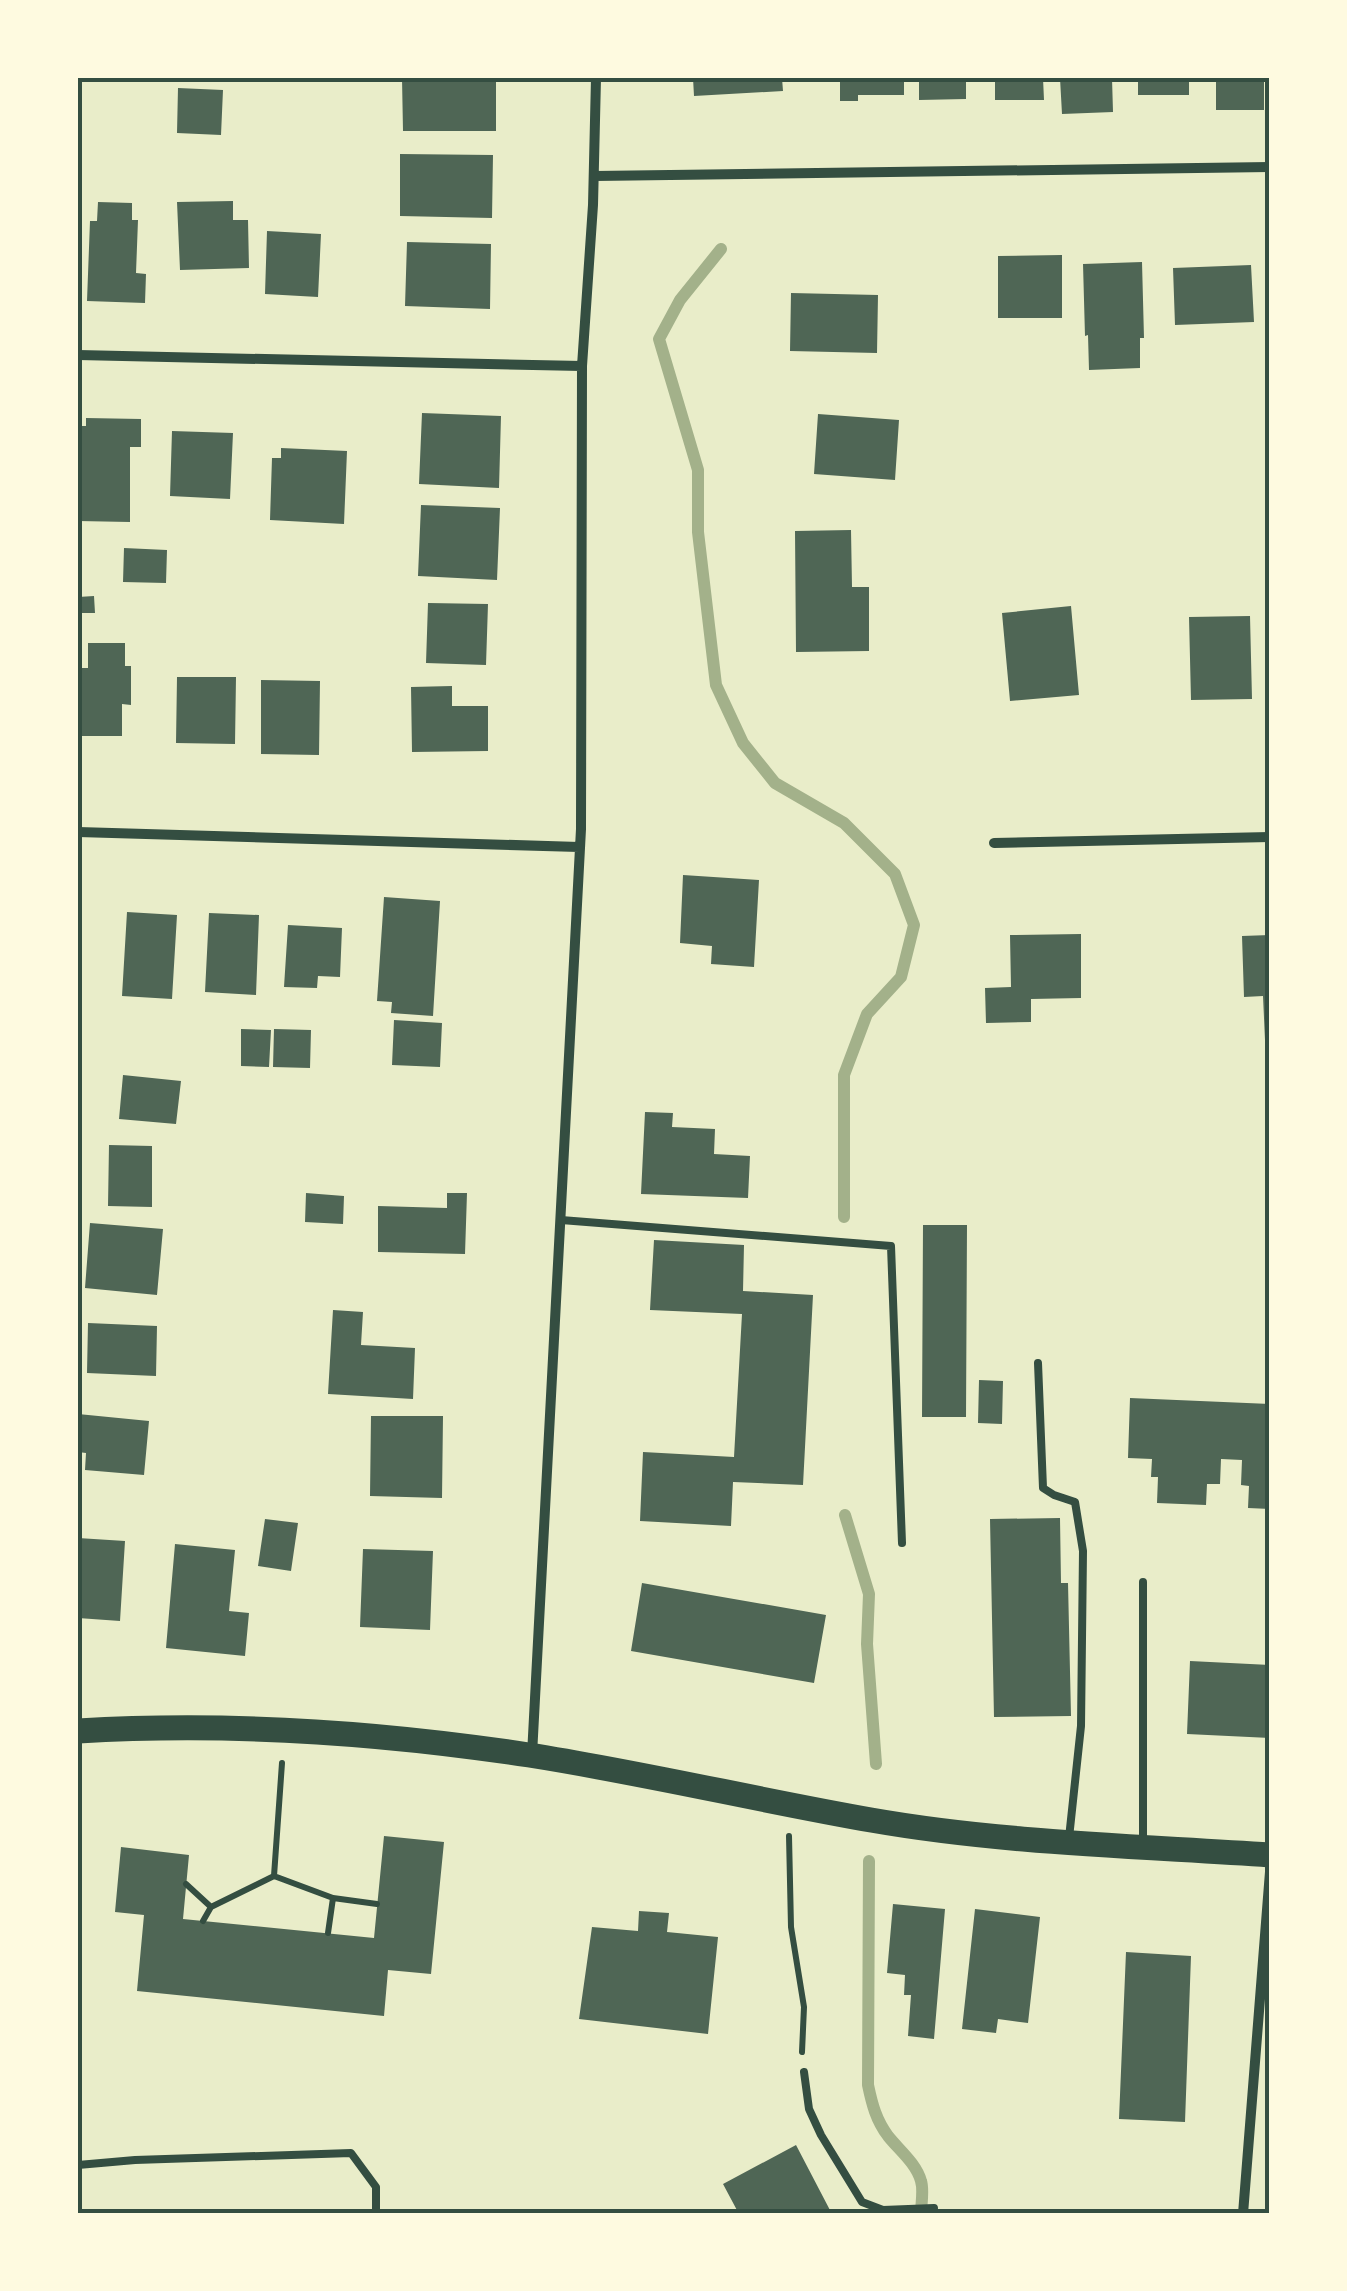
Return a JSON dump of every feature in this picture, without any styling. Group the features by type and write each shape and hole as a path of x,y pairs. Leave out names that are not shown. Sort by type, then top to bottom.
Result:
{"main road":[{"path":"78,1731 246,1727 391,1736 532,1756 874,1821 1032,1840 1270,1855"}],"street":[{"path":"532,1756 581,829 582,366 596,78"},
{"path":"594,176 1270,167"},
{"path":"78,356 582,366"},
{"path":"78,832 579,848"},
{"path":"994,843 1270,837"},
{"path":"1243,2214 1270,1872"}],"lane":[{"path":"561,1220 891,1246 902,1542"},
{"path":"1038,1362 1043,1488 1075,1502 1084,1551 1081,1726 1069,1842"},
{"path":"1143,1582 1143,1847"},
{"path":"804,2072 809,2109 862,2202 883,2210 934,2208"},
{"path":"78,2164 351,2153 376,2187 376,2214"}],"path":[{"path":"274,1876 284,1730"},
{"path":"788,1804 791,1927 804,2006 804,2072"},
{"path":"203,1921 211,1907 274,1876 333,1898 377,1904"},
{"path":"186,1884 211,1907"},
{"path":"328,1933 333,1898"}],"building":[{"path":"402,78 496,78 496,131 403,131"},
{"path":"693,78 782,78 783,91 694,96"},
{"path":"840,78 904,78 904,95 858,95 858,101 840,101"},
{"path":"919,78 966,78 966,99 919,100"},
{"path":"995,78 1043,78 1044,100 995,100"},
{"path":"1060,78 1112,78 1113,112 1062,114"},
{"path":"1138,78 1189,78 1189,95 1138,95"},
{"path":"1216,78 1264,78 1264,110 1216,110"},
{"path":"178,88 223,90 221,135 177,133"},
{"path":"400,154 493,155 492,218 400,216"},
{"path":"233,201 233,220 248,220 249,268 180,270 177,202"},
{"path":"98,202 132,203 132,220 138,220 136,273 146,274 145,303 87,301 90,221 97,221"},
{"path":"267,231 321,234 318,297 265,294"},
{"path":"407,242 491,244 490,309 405,306"},
{"path":"1062,255 1062,318 998,318 998,256"},
{"path":"1142,262 1144,338 1140,338 1140,368 1089,370 1083,264"},
{"path":"1251,265 1254,322 1175,325 1173,268"},
{"path":"791,293 878,295 877,353 790,351"},
{"path":"422,413 501,416 499,488 419,484"},
{"path":"818,414 899,420 895,480 814,474"},
{"path":"86,418 141,419 141,447 130,447 130,522 78,521 79,426 86,426"},
{"path":"172,431 233,433 230,499 170,496"},
{"path":"281,448 347,451 344,524 270,520 272,458 281,458"},
{"path":"421,505 500,508 497,580 418,576"},
{"path":"851,530 852,587 869,587 869,651 796,652 795,531"},
{"path":"124,548 167,550 166,583 123,582"},
{"path":"94,596 95,613 78,613 78,597"},
{"path":"428,603 488,604 486,665 426,663"},
{"path":"1071,606 1079,695 1010,701 1002,613"},
{"path":"1250,616 1252,699 1191,700 1189,617"},
{"path":"88,643 125,643 125,666 131,666 131,705 122,704 122,736 78,736 78,668 88,668"},
{"path":"177,677 236,677 235,744 176,743"},
{"path":"261,680 320,681 319,755 261,754"},
{"path":"452,686 452,706 488,706 488,751 412,752 411,687"},
{"path":"683,875 759,880 754,967 711,964 712,946 680,943"},
{"path":"384,897 440,901 433,1016 391,1013 392,1002 377,1001"},
{"path":"127,912 177,915 172,999 122,996"},
{"path":"209,913 259,915 256,995 205,992"},
{"path":"288,925 342,928 340,977 318,976 317,988 284,987"},
{"path":"1081,934 1081,998 1031,999 1031,1022 986,1023 985,988 1011,987 1010,935"},
{"path":"1270,935 1270,1040 1265,1040 1263,996 1244,997 1242,936"},
{"path":"394,1020 442,1023 440,1067 392,1065"},
{"path":"241,1029 271,1030 269,1067 241,1066"},
{"path":"274,1029 311,1030 310,1068 273,1067"},
{"path":"123,1075 181,1081 176,1124 119,1119"},
{"path":"645,1112 673,1113 672,1127 715,1129 714,1154 750,1156 748,1198 641,1194"},
{"path":"109,1145 152,1146 152,1207 108,1206"},
{"path":"306,1193 344,1196 343,1224 305,1222"},
{"path":"447,1193 467,1193 465,1254 378,1252 378,1206 447,1208"},
{"path":"90,1223 163,1229 157,1295 85,1288"},
{"path":"923,1225 967,1225 966,1417 922,1417"},
{"path":"654,1240 744,1245 743,1291 813,1295 803,1485 733,1482 731,1526 640,1521 643,1452 734,1457 742,1314 650,1310"},
{"path":"333,1310 363,1312 361,1345 415,1348 413,1399 328,1394"},
{"path":"88,1323 157,1326 156,1376 87,1373"},
{"path":"979,1380 1003,1381 1002,1424 978,1423"},
{"path":"1130,1398 1270,1404 1270,1509 1248,1508 1249,1486 1241,1485 1242,1460 1221,1459 1220,1484 1207,1484 1206,1505 1157,1503 1158,1477 1151,1477 1152,1459 1128,1458"},
{"path":"78,1414 149,1421 144,1475 85,1470 86,1453 78,1452"},
{"path":"371,1416 443,1416 442,1498 370,1496"},
{"path":"1060,1518 1061,1583 1068,1583 1071,1716 994,1717 990,1519"},
{"path":"265,1519 298,1523 291,1571 258,1566"},
{"path":"78,1538 125,1541 120,1621 78,1618"},
{"path":"175,1544 235,1550 229,1611 249,1613 245,1656 166,1648"},
{"path":"363,1549 433,1551 430,1630 360,1627"},
{"path":"642,1583 826,1615 814,1683 631,1651"},
{"path":"1190,1661 1270,1665 1270,1738 1187,1734"},
{"path":"384,1836 444,1842 431,1974 388,1970 384,2016 137,1991 144,1915 115,1912 121,1847 189,1855 183,1919 374,1938"},
{"path":"893,1904 945,1909 934,2039 908,2036 911,1995 904,1995 905,1975 887,1973"},
{"path":"975,1909 1040,1917 1028,2023 998,2019 996,2033 962,2029"},
{"path":"639,1911 669,1913 667,1932 718,1937 708,2034 579,2019 592,1927 638,1931"},
{"path":"1126,1952 1191,1956 1185,2122 1119,2119"},
{"path":"796,2145 832,2214 739,2214 723,2184"}],"waterway":[{"path":"721,249 680,300 659,339 698,470 698,532 716,685 743,743 775,783 844,823 895,874 914,925 901,977 867,1014 844,1075 844,1217"},
{"path":"845,1515 869,1594 867,1644 876,1764"},
{"path":"869,1861 868,2085 880,2124 919,2174 921,2214"}]}
